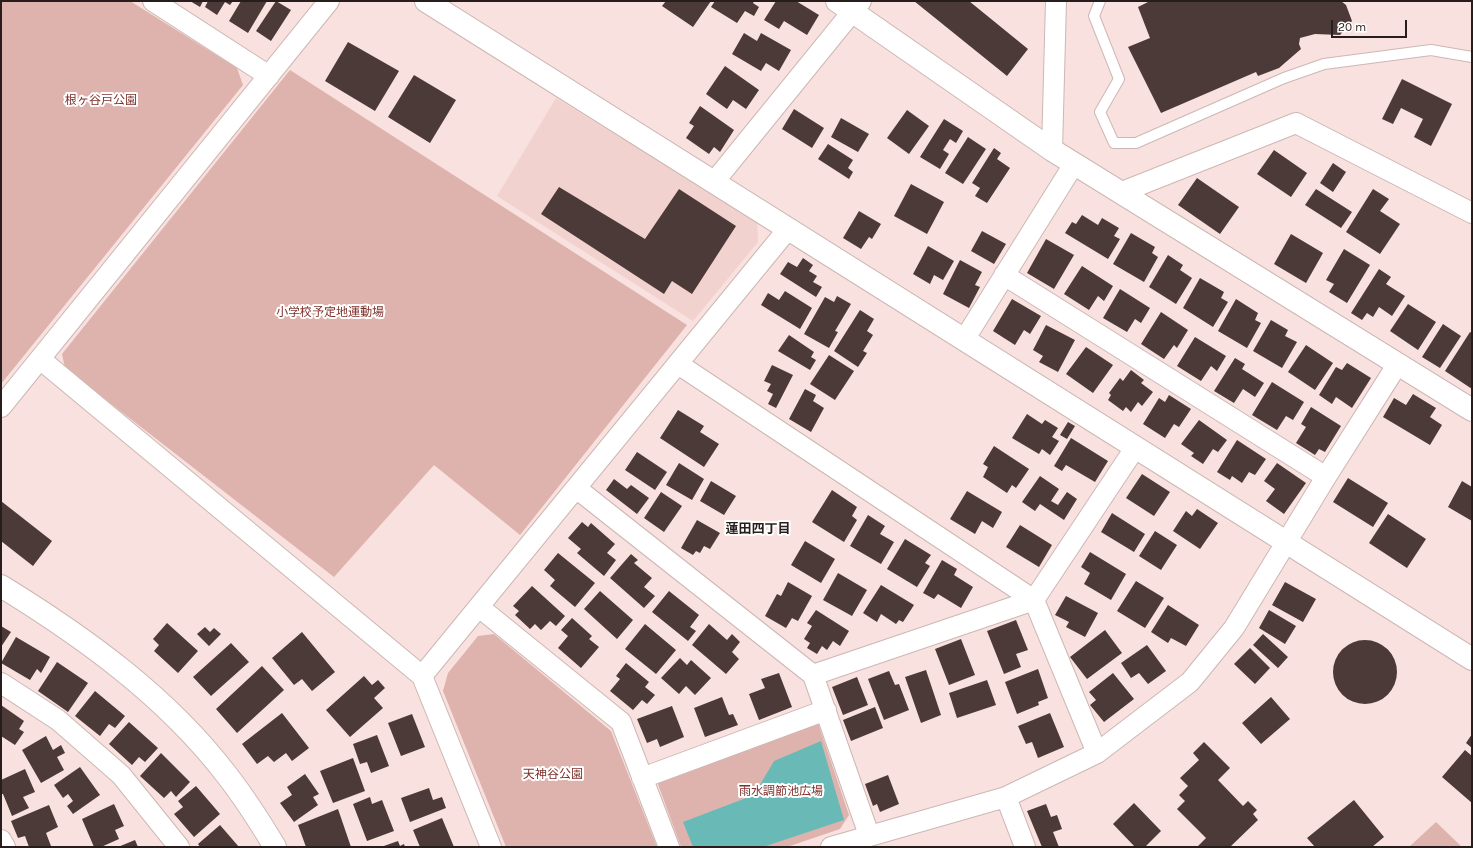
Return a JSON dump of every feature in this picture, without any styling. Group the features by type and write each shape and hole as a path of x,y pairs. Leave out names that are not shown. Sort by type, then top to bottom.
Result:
{"street":[{"path":"153,1 269,76"},
{"path":"1,407 329,1"},
{"path":"426,1 1472,659"},
{"path":"1052,150 1056,1"},
{"path":"714,182 850,5 1052,150 1122,192 1397,365 1472,410"},
{"path":"1122,192 1296,123 1472,213"},
{"path":"964,340 1074,164"},
{"path":"422,676 788,229"},
{"path":"1004,276 1326,477"},
{"path":"40,359 422,676 491,847"},
{"path":"678,364 1034,600 1097,753"},
{"path":"831,847 1006,797 1097,753 1190,682 1234,628 1288,542 1326,477 1397,365"},
{"path":"813,675 1034,600 1135,448"},
{"path":"576,488 813,675 869,835"},
{"path":"1,586 48,615 84,640 142,687 186,728 225,773 276,847"},
{"path":"479,607 621,722 669,847"},
{"path":"1,683 58,720 121,775 179,847"},
{"path":"642,778 826,710"},
{"path":"1006,797 1025,847"},
{"path":"1,840 5,847"}],"lane":[{"path":"1100,1 1094,16 1120,79 1100,112 1114,143 1136,144 1284,78 1324,64 1431,50 1472,57"}],"shaded area":[{"path":"556,98 757,221 758,242 693,321 497,196"}],"green space":[{"name":"根ヶ谷戸公園","path":"1,1 130,1 237,68 243,85 1,384"},
{"name":"小学校予定地運動場","path":"290,70 687,325 520,535 434,465 334,577 65,368 62,354"},
{"name":"天神谷公園","path":"494,634 611,731 657,847 506,847 443,691 448,673 478,636"},
{"name":"雨水調節池広場","path":"817,720 849,815 840,829 787,847 681,847 656,779"},
{"path":"1436,822 1462,847 1409,847"}],"water":[{"path":"821,741 844,820 763,847 693,847 683,822 754,795 774,761"}],"building":[{"path":"190,1 203,1 200,7"},
{"path":"208,1 233,1 230,5 225,2 217,15 205,7"},
{"path":"241,1 267,1 248,33 229,21"},
{"path":"276,1 291,10 271,41 256,31"},
{"path":"666,1 711,1 693,27 662,6"},
{"path":"715,1 754,1 753,3 759,7 754,16 745,11 737,23 711,7"},
{"path":"776,1 796,1 819,15 807,35 784,21 779,29 764,20"},
{"path":"914,1 969,1 1028,49 1007,76"},
{"path":"1150,1 1341,1 1346,5 1352,21 1340,35 1315,34 1300,38 1299,44 1301,49 1279,68 1258,76 1256,72 1161,113 1128,47 1150,38 1138,7"},
{"path":"744,33 757,41 761,33 791,50 779,71 766,63 761,71 732,54"},
{"path":"348,42 399,71 375,111 325,81"},
{"path":"725,66 759,90 746,109 733,100 727,109 706,94"},
{"path":"414,75 456,100 430,143 388,117"},
{"path":"1402,79 1452,104 1431,146 1414,137 1423,119 1401,108 1393,124 1382,119"},
{"path":"700,106 734,130 720,152 714,147 709,154 686,138 694,126 689,123"},
{"path":"794,109 824,128 812,148 782,129"},
{"path":"907,110 929,126 909,154 887,138"},
{"path":"841,118 869,134 858,152 831,137"},
{"path":"944,119 963,131 956,143 950,139 943,150 949,154 940,169 920,157"},
{"path":"968,137 986,149 963,184 945,173"},
{"path":"828,144 853,160 848,168 853,172 849,179 818,159"},
{"path":"994,148 1001,153 997,159 1010,168 987,203 975,196 980,188 972,183"},
{"path":"1274,150 1307,173 1291,197 1257,174"},
{"path":"1333,163 1346,172 1333,192 1320,183"},
{"path":"1197,178 1239,207 1220,234 1178,205"},
{"path":"911,184 944,202 927,234 894,216"},
{"path":"559,187 645,239 679,189 736,226 692,294 672,281 664,294 541,214"},
{"path":"1316,189 1352,212 1341,228 1305,205"},
{"path":"1373,189 1389,199 1380,211 1400,224 1380,254 1346,232"},
{"path":"859,211 881,224 872,239 869,237 861,249 843,238"},
{"path":"1082,215 1098,225 1102,218 1119,228 1114,236 1120,239 1108,259 1065,233 1072,222 1076,224"},
{"path":"982,231 1006,244 994,264 971,251"},
{"path":"1131,233 1155,247 1152,253 1158,257 1144,282 1113,264"},
{"path":"1291,234 1323,253 1306,283 1274,264"},
{"path":"1046,239 1074,255 1054,289 1027,273"},
{"path":"928,246 954,261 943,280 934,275 930,284 913,274"},
{"path":"1344,249 1370,265 1347,303 1329,292 1334,284 1326,280"},
{"path":"1168,255 1183,265 1180,270 1192,278 1176,304 1149,287"},
{"path":"803,258 813,265 809,271 817,276 813,282 822,287 816,297 780,274 788,262 797,267"},
{"path":"960,260 982,272 975,285 980,287 969,308 943,294"},
{"path":"1082,266 1113,286 1104,301 1098,296 1089,310 1064,294"},
{"path":"1379,269 1391,277 1386,284 1405,296 1392,316 1379,307 1373,317 1367,313 1362,320 1351,313"},
{"path":"1200,278 1224,292 1221,298 1228,302 1213,327 1183,308"},
{"path":"1120,289 1150,308 1141,323 1135,319 1127,332 1103,318"},
{"path":"785,291 812,308 800,329 761,305 768,293 779,300"},
{"path":"837,296 851,304 835,331 838,332 829,348 804,334 825,297 834,302"},
{"path":"1012,299 1041,316 1030,334 1024,330 1015,345 993,331"},
{"path":"1236,299 1258,313 1255,320 1261,323 1247,348 1218,331"},
{"path":"1408,304 1436,322 1418,350 1390,331"},
{"path":"860,310 874,319 867,331 873,335 863,351 867,353 858,367 834,351"},
{"path":"1161,312 1188,330 1177,348 1174,345 1164,359 1141,344"},
{"path":"1271,320 1288,330 1285,336 1297,342 1282,368 1253,351"},
{"path":"1443,324 1461,336 1440,368 1422,357"},
{"path":"1046,325 1075,340 1058,372 1039,362 1043,356 1033,350"},
{"path":"1470,332 1472,333 1472,389 1445,371"},
{"path":"789,335 814,352 811,357 816,360 810,370 778,351"},
{"path":"1195,337 1226,356 1217,371 1211,366 1201,381 1177,366"},
{"path":"1306,345 1333,363 1315,390 1288,372"},
{"path":"1086,347 1113,365 1093,393 1066,374"},
{"path":"829,355 854,371 835,400 810,384"},
{"path":"1235,358 1245,364 1242,369 1264,383 1255,397 1243,389 1234,403 1214,391"},
{"path":"1347,363 1371,378 1352,408 1336,397 1332,404 1319,395 1336,367 1342,370"},
{"path":"772,365 793,375 776,408 768,404 773,394 767,391 771,384 764,381"},
{"path":"1131,370 1144,380 1141,383 1153,392 1142,406 1138,402 1131,412 1126,407 1123,411 1108,400 1111,395 1109,393 1120,378 1123,381"},
{"path":"1272,382 1304,402 1293,420 1286,416 1277,430 1252,415"},
{"path":"805,389 816,395 813,401 824,408 811,432 789,419"},
{"path":"1413,394 1436,408 1430,417 1442,425 1430,445 1383,417 1394,398 1406,405"},
{"path":"1169,395 1191,409 1179,427 1174,424 1165,438 1143,424 1159,398 1165,402"},
{"path":"1311,407 1341,426 1325,452 1319,449 1315,455 1296,443 1306,427 1301,424"},
{"path":"678,410 704,426 700,432 719,444 704,467 660,438"},
{"path":"1027,414 1042,424 1045,420 1058,428 1052,437 1059,441 1050,455 1042,449 1039,454 1012,438"},
{"path":"1199,420 1227,440 1218,452 1213,449 1203,464 1191,456 1194,453 1181,444"},
{"path":"1068,422 1075,426 1067,439 1060,435"},
{"path":"1071,438 1108,461 1095,482 1066,465 1062,471 1054,466"},
{"path":"1237,440 1266,459 1255,475 1249,472 1242,483 1232,476 1230,480 1217,472"},
{"path":"994,446 1029,469 1016,488 1012,485 1007,493 983,477 988,467 983,464"},
{"path":"637,452 667,472 655,490 625,470"},
{"path":"679,463 704,479 692,500 666,485"},
{"path":"1277,463 1306,483 1284,514 1266,501 1275,489 1264,481"},
{"path":"1142,474 1170,492 1154,516 1126,498"},
{"path":"1040,476 1059,489 1051,501 1058,505 1067,492 1077,499 1064,520 1040,504 1035,511 1022,502"},
{"path":"1348,478 1388,503 1373,527 1333,502"},
{"path":"614,479 627,489 631,485 649,498 637,514 606,490"},
{"path":"711,481 736,496 724,515 700,501"},
{"path":"1462,481 1472,487 1472,521 1448,507"},
{"path":"832,490 857,507 852,516 857,520 844,542 812,522"},
{"path":"967,491 1002,512 993,528 982,521 975,534 950,519"},
{"path":"661,492 682,506 664,532 644,518"},
{"path":"1,501 52,541 33,566 1,541"},
{"path":"1197,509 1218,523 1200,549 1173,531 1186,511 1192,516"},
{"path":"1112,513 1145,534 1134,552 1101,532"},
{"path":"1388,514 1426,539 1407,568 1369,543"},
{"path":"868,515 885,526 880,534 894,542 881,564 850,546"},
{"path":"697,520 720,533 710,549 704,546 700,553 696,551 693,555 681,548"},
{"path":"582,522 588,527 591,523 615,544 607,553 616,560 604,576 577,553 581,549 568,538"},
{"path":"1020,525 1052,545 1039,567 1006,547"},
{"path":"1155,531 1177,545 1161,570 1139,556"},
{"path":"905,539 931,555 925,563 930,566 917,587 887,569"},
{"path":"805,541 835,559 821,583 791,565"},
{"path":"1090,552 1126,574 1111,600 1084,584 1090,573 1081,567"},
{"path":"558,553 595,583 575,607 550,586 555,580 544,570"},
{"path":"631,554 638,560 634,563 652,578 644,587 655,596 644,608 610,578"},
{"path":"942,560 957,569 954,575 973,587 961,608 938,594 934,599 923,593"},
{"path":"838,573 867,590 852,616 823,600"},
{"path":"1136,581 1164,598 1145,628 1117,611"},
{"path":"788,582 812,596 798,621 792,618 786,628 765,616 777,594 781,596"},
{"path":"1285,582 1316,599 1303,622 1272,605"},
{"path":"881,585 914,605 903,622 899,620 896,624 881,614 877,622 863,613"},
{"path":"532,586 565,616 556,626 550,621 541,630 535,624 530,629 515,615 519,611 513,606"},
{"path":"600,591 633,620 617,639 584,609"},
{"path":"669,591 699,615 690,627 696,631 688,641 652,612"},
{"path":"1066,596 1098,613 1085,637 1066,627 1069,622 1055,615"},
{"path":"1168,605 1199,625 1186,646 1171,638 1168,643 1151,632"},
{"path":"816,610 849,631 840,646 833,641 827,650 822,646 817,654 807,648 810,643 804,639 812,626 807,623"},
{"path":"1269,610 1296,626 1285,644 1259,628"},
{"path":"572,618 592,636 589,639 599,647 581,668 558,648 568,636 561,630"},
{"path":"1016,620 1028,650 1016,654 1021,667 1004,674 987,631"},
{"path":"167,623 198,651 178,673 154,651 159,645 153,639"},
{"path":"645,624 676,650 656,674 625,649"},
{"path":"709,624 727,640 732,634 740,642 732,652 739,659 726,674 692,645"},
{"path":"1,626 11,632 1,647"},
{"path":"205,627 210,632 214,628 221,634 209,646 197,634"},
{"path":"1105,630 1122,653 1087,679 1070,657"},
{"path":"302,632 335,672 312,691 302,679 294,685 272,658"},
{"path":"1263,634 1288,657 1278,668 1253,645"},
{"path":"16,637 50,657 41,673 37,669 30,680 1,663"},
{"path":"961,639 975,675 949,685 935,649"},
{"path":"1359,640 1371,640 1388,649 1395,660 1397,672 1395,684 1388,695 1371,704 1359,704 1347,699 1338,690 1333,678 1333,666 1338,654 1347,645"},
{"path":"231,643 249,662 211,696 193,677"},
{"path":"1147,645 1166,671 1148,684 1139,673 1131,678 1121,663"},
{"path":"1250,648 1270,668 1255,684 1234,664"},
{"path":"680,658 687,665 691,660 711,678 695,695 686,686 679,694 661,678"},
{"path":"57,662 88,683 68,712 38,691"},
{"path":"626,663 649,682 645,687 655,695 647,704 642,700 633,710 610,691 620,679 616,676"},
{"path":"262,666 284,690 237,733 216,709"},
{"path":"1038,669 1048,698 1038,702 1039,705 1017,714 1005,682"},
{"path":"926,670 941,715 921,723 905,677"},
{"path":"889,671 895,685 899,684 909,710 884,720 868,679"},
{"path":"779,673 792,707 759,720 749,694 765,688 761,679"},
{"path":"1113,673 1134,699 1104,722 1090,705 1096,700 1089,692"},
{"path":"364,676 372,685 378,680 385,688 374,698 383,708 350,737 326,710"},
{"path":"857,677 868,705 843,715 832,687"},
{"path":"987,680 996,705 957,718 949,693"},
{"path":"95,691 125,716 115,728 109,724 100,736 75,716"},
{"path":"722,697 729,715 733,714 738,725 705,737 694,708"},
{"path":"1271,697 1290,719 1261,744 1242,723"},
{"path":"1,705 24,721 19,729 24,732 15,745 1,736"},
{"path":"672,706 684,737 660,747 657,739 647,743 637,719"},
{"path":"875,707 883,728 851,741 843,720"},
{"path":"282,713 309,748 292,761 286,753 274,762 268,756 257,764 242,744"},
{"path":"1050,713 1064,747 1038,758 1032,742 1026,744 1018,726"},
{"path":"412,714 425,747 401,756 388,723"},
{"path":"129,722 158,748 145,762 139,757 132,765 109,744"},
{"path":"1472,734 1472,748 1466,743"},
{"path":"377,735 389,766 371,773 367,762 360,764 353,744"},
{"path":"46,736 53,750 61,745 65,753 57,757 64,770 41,783 22,750"},
{"path":"1204,742 1230,768 1218,780 1243,806 1248,801 1257,810 1253,814 1258,820 1230,847 1197,847 1206,838 1177,809 1185,801 1179,795 1188,786 1180,778 1199,760 1193,753"},
{"path":"1465,750 1472,756 1472,803 1442,777"},
{"path":"161,753 190,782 176,797 171,791 164,798 140,776"},
{"path":"353,758 365,791 333,803 320,771"},
{"path":"80,767 100,795 73,814 67,806 73,801 68,794 63,798 54,785"},
{"path":"25,769 35,792 23,797 29,808 12,816 3,794 1,794 1,780"},
{"path":"305,774 319,794 313,797 318,805 294,822 280,803 292,795 287,787"},
{"path":"888,775 899,804 880,812 877,804 873,806 865,784"},
{"path":"196,786 220,814 194,837 174,814 183,807 178,801"},
{"path":"429,788 433,800 442,797 446,808 410,822 401,798"},
{"path":"370,797 372,804 382,800 394,831 367,841 353,804"},
{"path":"1354,800 1384,837 1372,847 1315,847 1307,838"},
{"path":"1134,803 1161,831 1145,847 1135,847 1113,824"},
{"path":"114,804 124,826 115,830 119,839 101,847 94,847 82,819"},
{"path":"1046,804 1051,817 1057,815 1062,829 1053,832 1059,847 1042,847 1027,811"},
{"path":"49,805 58,827 46,833 51,846 29,847 25,836 18,838 11,821"},
{"path":"338,809 351,847 306,847 298,825"},
{"path":"442,818 454,847 420,847 413,830"},
{"path":"220,825 239,847 200,847 198,844"},
{"path":"135,840 138,847 118,847"},
{"path":"398,841 400,846 404,844 405,847 381,847"}],"district":[{"name":"蓮田四丁目","path":"758,529"}]}
